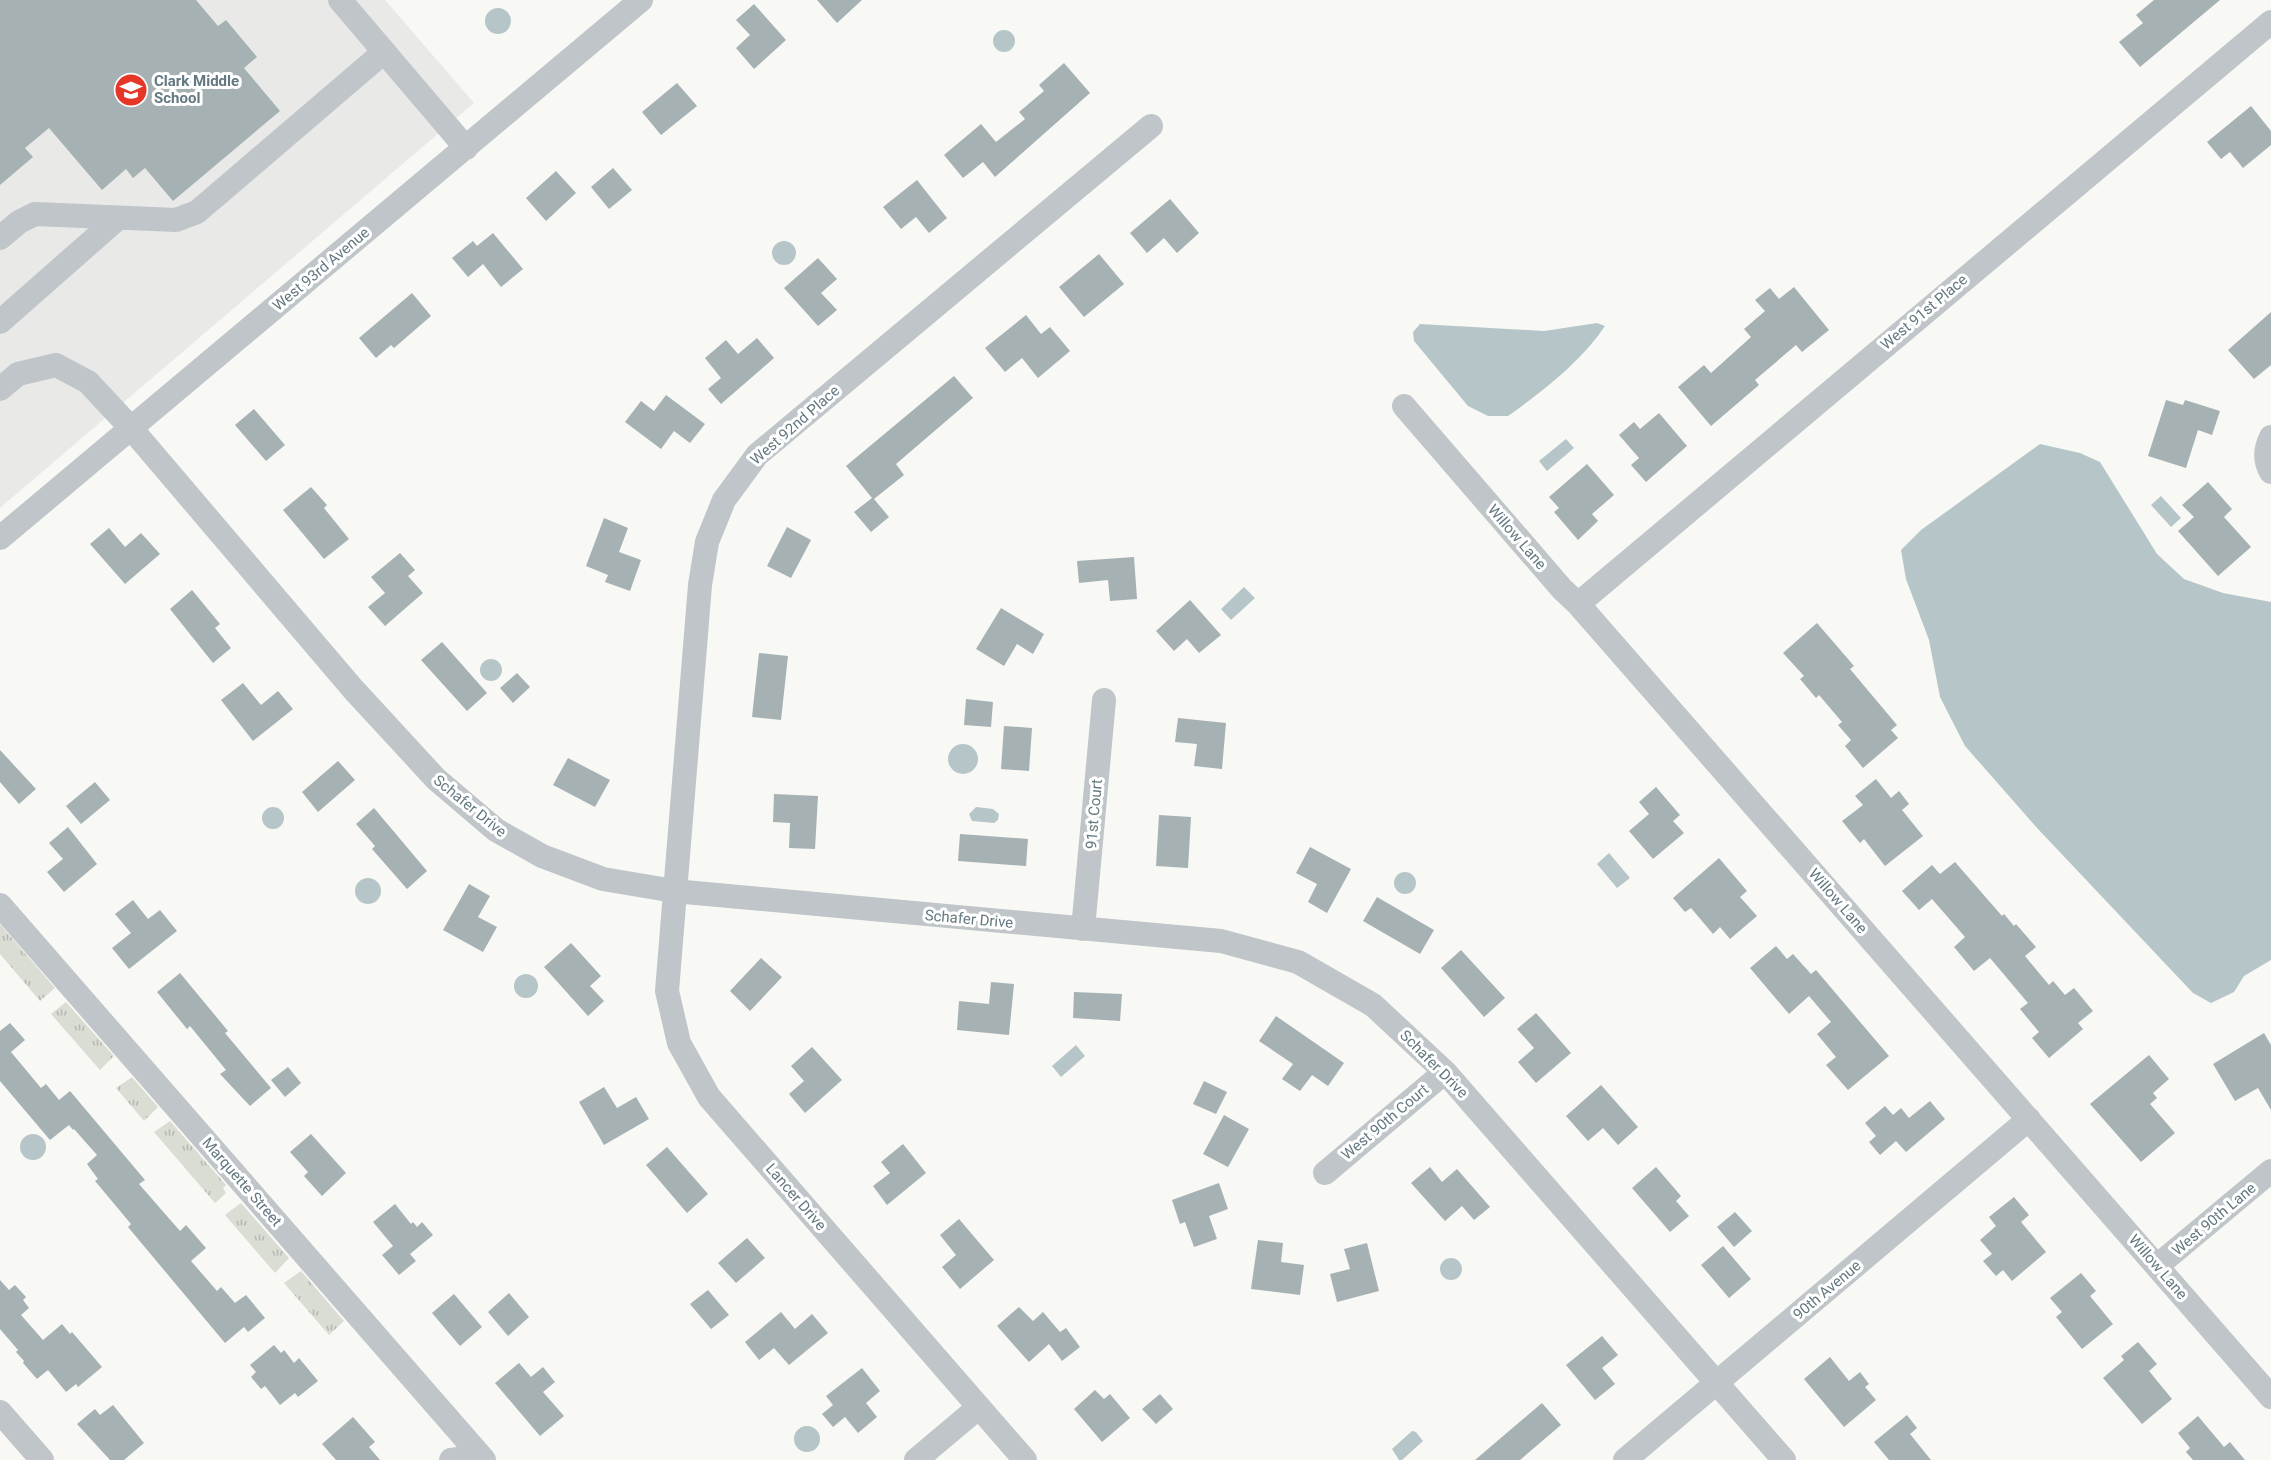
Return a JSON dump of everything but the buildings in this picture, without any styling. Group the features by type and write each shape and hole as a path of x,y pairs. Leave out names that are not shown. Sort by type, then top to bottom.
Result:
{"street":[{"path":"340,0 466,148"},
{"name":"West 93rd Avenue","path":"0,538 641,0"},
{"name":"West 91st Place","path":"1578,604 2271,22"},
{"path":"0,238 19,222 35,214 176,220 196,212 384,52"},
{"name":"West 92nd Place","path":"674,891 700,585 707,542 724,500 757,455 1151,126"},
{"path":"0,322 117,219"},
{"name":"Schafer Drive","path":"0,389 18,374 56,365 87,382 130,427 353,689 436,779 496,830 542,856 603,879 674,891 1221,941 1298,962 1373,1005 1445,1072 1784,1460"},
{"name":"Willow Lane","path":"1404,406 2271,1397"},
{"path":"2271,437 2266,448 2266,458 2271,472"},
{"name":"91st Court","path":"1083,929 1104,700"},
{"name":"Lancer Drive","path":"674,891 667,991 679,1043 709,1097 1025,1460"},
{"name":"Marquette Street","path":"0,905 480,1459"},
{"name":"West 90th Court","path":"1325,1173 1445,1072"},
{"name":"90th Avenue","path":"1624,1460 2029,1119"},
{"name":"West 90th Lane","path":"2157,1266 2271,1171"},
{"path":"916,1460 979,1407"},
{"path":"1,1415 42,1460"},
{"path":"451,1460 480,1459"}],"shaded area":[{"path":"0,0 385,0 474,103 0,508"},
{"path":"498,8 507,12 511,21 507,30 498,34 489,30 485,21 489,12"},
{"path":"1004,30 1012,33 1015,41 1012,49 1004,52 996,49 993,41 996,33"},
{"path":"784,241 789,242 795,248 795,258 789,264 784,265 779,264 773,258 772,253 773,248 779,242"},
{"path":"1597,323 1605,326 1585,352 1548,386 1508,416 1488,416 1468,406 1414,341 1413,332 1420,324 1544,331"},
{"path":"1566,439 1574,448 1547,471 1539,461"},
{"path":"2040,444 2080,453 2100,462 2157,554 2184,579 2223,593 2271,602 2271,960 2244,976 2234,992 2211,1003 2193,993 2038,829 1965,746 1940,697 1929,640 1906,579 1901,550 1921,530"},
{"path":"2161,496 2181,518 2171,527 2151,505"},
{"path":"1244,587 1255,598 1231,620 1221,609"},
{"path":"491,659 499,662 502,670 499,678 491,681 483,678 480,670 483,662"},
{"path":"963,744 974,748 978,759 974,770 963,774 952,770 948,759 952,748"},
{"path":"273,807 281,810 284,818 281,826 273,829 265,826 262,818 265,810"},
{"path":"976,807 993,809 999,814 998,820 994,823 972,821 969,814"},
{"path":"1609,853 1630,878 1617,888 1597,864"},
{"path":"1401,872 1409,872 1416,879 1416,887 1409,894 1401,894 1394,887 1394,879"},
{"path":"368,878 377,882 381,891 377,900 368,904 359,900 355,891 359,882"},
{"path":"526,974 531,975 537,981 537,991 531,997 526,998 521,997 515,991 514,986 515,981 521,975"},
{"path":"1076,1045 1085,1056 1061,1077 1052,1066"},
{"path":"33,1134 42,1138 46,1147 42,1156 33,1160 24,1156 20,1147 24,1138"},
{"path":"1447,1258 1455,1258 1462,1265 1462,1273 1455,1280 1447,1280 1440,1273 1440,1265"},
{"path":"807,1426 816,1430 820,1439 816,1448 807,1452 798,1448 794,1439 798,1430"},
{"path":"1412,1431 1416,1432 1423,1441 1402,1460 1399,1460 1392,1449"}],"green space":[{"path":"0,924 55,988 40,1001 0,954"},
{"path":"66,1002 114,1056 100,1070 51,1014"},
{"path":"132,1077 158,1107 144,1121 116,1088"},
{"path":"170,1121 226,1185 223,1188 226,1193 215,1203 154,1132"},
{"path":"241,1203 289,1258 275,1273 225,1215"},
{"path":"301,1271 344,1321 329,1335 284,1283"}],"place":[{"name":"Clark Middle School","path":"131,90"}]}
